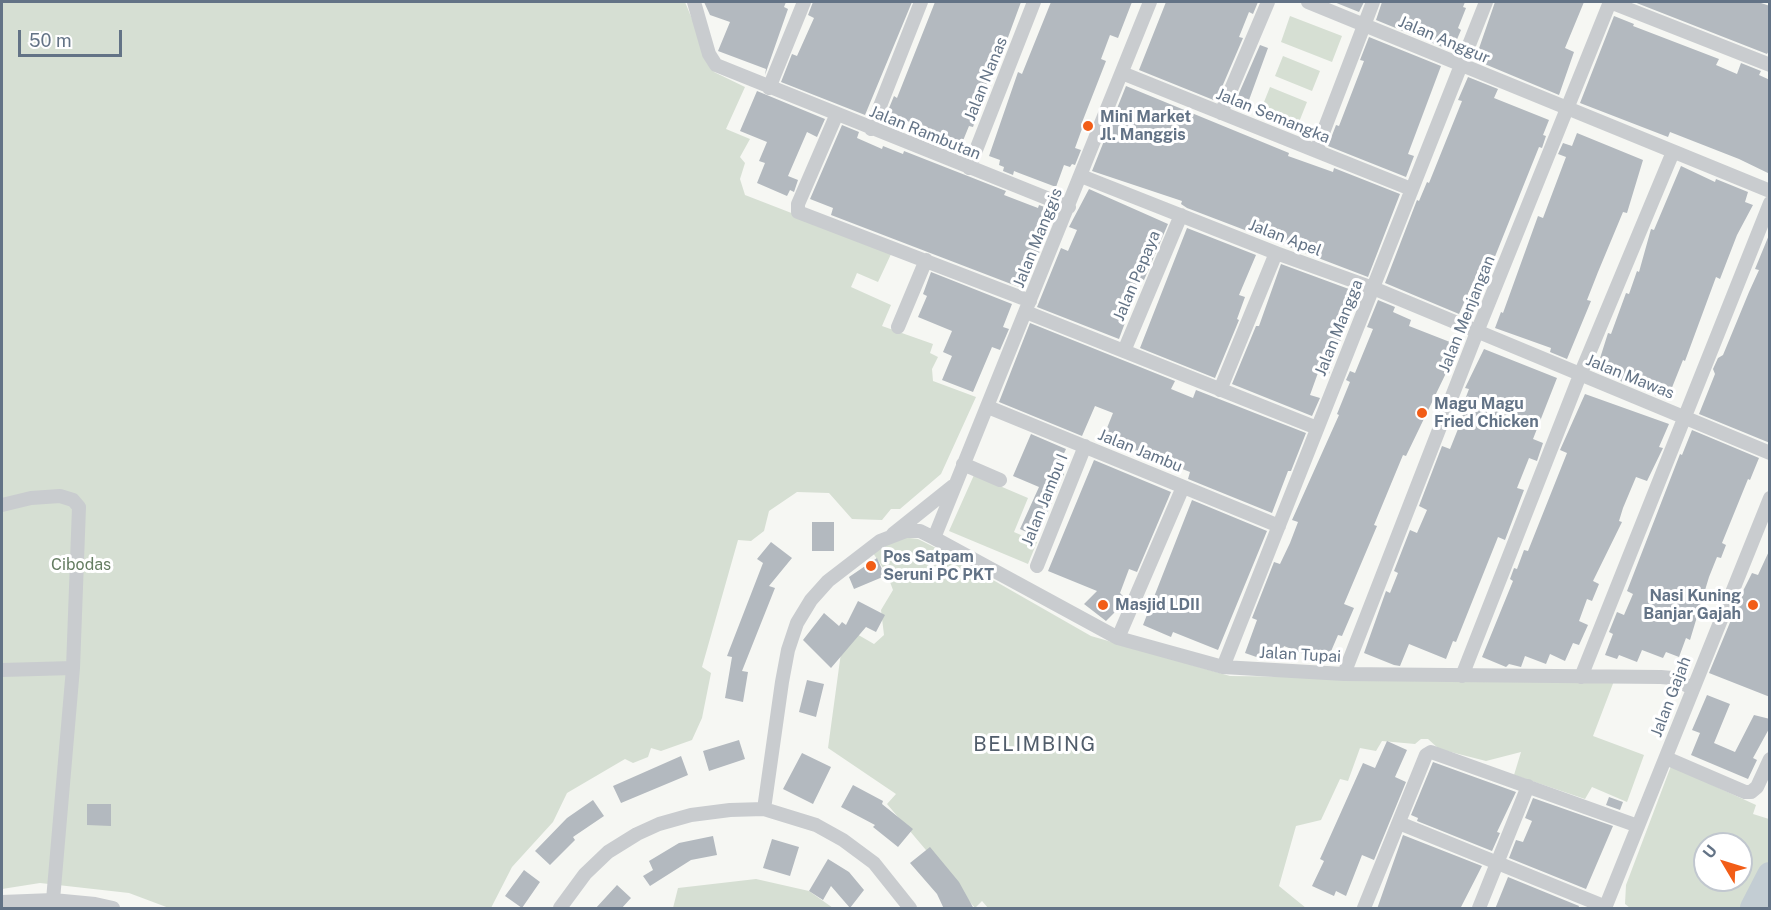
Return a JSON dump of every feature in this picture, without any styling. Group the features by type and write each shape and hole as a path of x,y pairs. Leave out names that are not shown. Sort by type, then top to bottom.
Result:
{"street":[{"name":"Jalan Rambutan","path":"694,2 713,63 836,116 1069,207"},
{"path":"769,88 804,2"},
{"path":"871,129 921,2"},
{"name":"Jalan Nanas","path":"969,168 1034,2"},
{"name":"Jalan Manggis","path":"934,538 1150,2"},
{"path":"1221,113 1268,2"},
{"name":"Jalan Anggur","path":"1308,2 1770,191"},
{"path":"1316,151 1373,2"},
{"name":"Jalan Mangga","path":"1223,667 1486,2"},
{"path":"1610,2 1770,65"},
{"name":"Jalan Menjangan","path":"1344,674 1477,332 1610,2"},
{"name":"Jalan Semangka","path":"1122,73 1411,189"},
{"path":"836,116 798,204 798,212 926,260 1124,351 1317,428"},
{"path":"1462,676 1580,375 1673,152"},
{"name":"Jalan Apel","path":"1081,176 1276,253 1373,288 1477,332"},
{"path":"1581,677 1682,417 1770,203"},
{"name":"Jalan Pepaya","path":"1124,351 1181,214"},
{"path":"1220,390 1276,253"},
{"path":"898,327 926,260"},
{"name":"Jalan Mawas","path":"1477,332 1770,453"},
{"name":"Jalan Jambu","path":"988,407 1279,526"},
{"name":"Jalan Jambu I","path":"1037,566 1085,446"},
{"path":"963,464 1000,480"},
{"path":"764,809 782,682 788,650 797,623 811,600 828,581 955,485"},
{"path":"1118,638 1183,487"},
{"path":"2,505 32,498 60,496 73,501 79,507 73,668 53,900"},
{"name":"Jalan Gajah","path":"1609,906 1692,688 1770,498"},
{"name":"Jalan Tupai","path":"889,537 906,531 920,531 1118,638 1223,667 1344,674 1672,678 1692,688"},
{"path":"2,670 73,668"},
{"path":"1364,909 1426,755 1431,752 1638,826"},
{"path":"1666,758 1745,792 1751,792 1757,787 1770,759"},
{"path":"1479,909 1528,786"},
{"path":"560,909 585,874 608,852 637,834 659,824 691,815 764,809 816,825 843,840 874,863 910,909"},
{"path":"1399,823 1497,864 1609,906"},
{"path":"2,902 53,900 95,904 113,909"}],"green space":[{"name":"Cibodas","path":"2,2 685,2 714,72 745,87 726,129 750,139 740,157 745,163 740,179 745,195 892,252 878,282 857,273 851,287 891,305 882,326 933,344 930,353 938,357 932,369 933,381 976,397 941,474 900,509 891,509 882,520 852,519 829,493 797,492 769,511 764,531 751,541 738,540 702,667 711,673 702,718 692,740 661,751 651,748 648,757 633,763 625,759 567,793 553,822 512,867 491,908 169,908 129,893 40,883 2,889"},
{"path":"1290,16 1342,36 1332,62 1281,42"},
{"path":"1283,56 1320,71 1312,91 1275,76"},
{"path":"1270,87 1307,102 1299,122 1262,107"},
{"path":"974,475 1028,498 1014,532 1037,542 1028,564 949,531"},
{"path":"901,537 918,539 944,552 1091,636 1230,676 1614,681 1593,736 1644,755 1627,802 1592,787 1585,799 1514,775 1521,752 1486,761 1439,749 1428,739 1421,739 1415,744 1382,741 1376,751 1360,748 1348,781 1340,779 1321,820 1296,826 1279,886 1306,908 988,908 982,901 975,908 887,804 896,794 828,748 843,638 855,633 874,644 884,635 881,610 893,590 887,574 873,553"},
{"path":"1671,766 1756,805 1753,814 1769,819 1769,861 1746,908 1630,908 1625,904 1626,885"},
{"path":"756,879 809,891 833,908 673,908 678,888"}],"building":[{"path":"704,2 786,2 784,7 788,9 765,75 766,69 718,51 730,22 710,15"},
{"path":"813,2 912,2 865,115 781,82 792,54 797,56 814,18 808,15"},
{"path":"935,2 1021,2 996,70 993,69 975,112 978,113 973,127 969,126 960,148 923,133 925,128 887,113 894,96 897,98"},
{"path":"1051,2 1132,2 1118,38 1110,35 1101,59 1106,61 1081,125 1083,126 1075,148 1081,150 1075,165 1072,164 1070,167 1064,165 1056,187 1014,171 1013,175 1003,171 1004,167 999,165 1000,160 989,156 1018,72 1022,74"},
{"path":"1166,2 1258,2 1253,14 1249,12 1239,37 1243,38 1216,101 1139,70"},
{"path":"1334,2 1364,2 1359,12"},
{"path":"1382,2 1465,2 1463,7 1466,8 1458,28 1461,30 1452,51 1376,20"},
{"path":"1495,2 1584,2 1565,48 1574,52 1559,95 1475,60"},
{"path":"1634,2 1758,2 1770,6 1770,49 1767,54"},
{"path":"1614,16 1634,24 1633,26 1719,59 1716,65 1737,74 1741,63 1761,71 1759,75 1770,80 1770,174 1739,159 1670,132 1668,137 1580,103"},
{"path":"1369,37 1441,66 1408,154 1414,156 1406,177 1328,146 1336,125 1339,126 1364,61 1360,60"},
{"path":"1260,45 1268,48 1245,111 1233,107"},
{"path":"1468,77 1498,89 1494,98 1549,120 1543,135 1546,136 1542,148 1539,147 1494,259 1485,255 1459,314 1385,283 1417,200 1419,201 1427,182 1429,183 1462,101 1458,100"},
{"path":"1126,86 1289,153 1288,156 1333,172 1334,168 1400,194 1368,277 1187,208 1181,204 1182,201 1092,171"},
{"path":"757,91 825,119 817,137 807,132 788,176 798,180 794,192 790,190 787,196 757,183 765,163 759,161 767,142 740,131"},
{"path":"842,125 859,132 857,138 882,149 883,146 903,154 904,151 1006,191 1004,195 1038,208 1039,205 1056,211 1033,268 1029,266 1019,287 831,215 833,208 810,199"},
{"path":"1577,133 1643,160 1627,213 1623,212 1598,272 1587,300 1591,301 1567,359 1550,352 1551,348 1495,328 1501,312 1503,313 1538,216 1543,218 1566,157 1558,154 1563,143 1572,146"},
{"path":"1681,166 1715,182 1716,179 1748,192 1745,202 1753,205 1737,235 1720,279 1716,277 1685,361 1683,360 1667,400 1596,371 1608,333 1611,334 1626,293 1629,294 1637,271 1639,272 1651,229 1654,230"},
{"path":"1089,189 1168,224 1144,280 1139,278 1119,339 1037,307 1061,248 1068,251 1077,230 1069,227"},
{"path":"1187,228 1256,255 1239,295 1245,297 1237,319 1239,320 1215,378 1140,348"},
{"path":"1769,235 1770,443 1699,414 1715,374 1713,369 1718,358 1723,355 1759,270 1755,269"},
{"path":"1281,264 1357,292 1329,374 1319,370 1310,395 1320,398 1312,416 1232,384 1256,326 1259,326"},
{"path":"931,272 1012,304 1003,327 1009,329 1000,350 992,347 973,392 942,380 952,356 943,352 952,331 918,317 927,296 923,294"},
{"path":"1378,300 1395,307 1393,312 1411,320 1409,326 1455,344 1444,370 1447,371 1406,456 1403,455 1374,525 1377,526 1344,604 1354,608 1342,636 1338,635 1326,663 1284,646 1278,661 1265,660 1245,653 1257,620 1252,618 1274,562 1280,564 1290,543 1298,522 1292,520 1339,415 1337,414 1350,382 1346,380 1350,371 1355,373 1373,329 1367,327"},
{"path":"1030,323 1175,381 1171,389 1193,398 1196,390 1306,433 1272,513 1188,479 1190,472 1103,438 1113,413 1095,406 1082,436 999,402"},
{"path":"1484,349 1557,378 1533,439 1543,443 1537,461 1529,458 1517,488 1524,490 1505,540 1498,537 1456,642 1453,641 1446,659 1409,644 1400,666 1394,665 1364,653 1386,591 1390,593 1398,573 1394,571 1410,530 1417,533 1427,510 1419,506 1442,446 1450,449 1464,411 1461,410 1469,389 1465,388"},
{"path":"1585,394 1669,424 1659,447 1663,448 1647,481 1636,477 1623,508 1619,521 1622,522 1593,581 1599,584 1592,601 1587,599 1579,621 1588,625 1579,645 1573,643 1565,661 1550,654 1546,664 1525,656 1521,667 1509,664 1506,667 1482,657 1513,581 1510,579 1514,568 1517,569 1524,550 1528,551 1567,453 1560,450"},
{"path":"1692,430 1759,458 1722,543 1726,545 1721,558 1717,557 1709,577 1690,640 1686,638 1679,657 1666,652 1663,658 1642,650 1637,662 1619,655 1617,659 1605,655 1613,634 1609,632 1617,612 1624,615 1633,594 1627,591 1680,454 1682,455"},
{"path":"1031,434 1066,449 1056,471 1064,474 1037,537 1020,529 1039,487 1013,476"},
{"path":"1094,460 1171,492 1137,572 1129,569 1120,593 1123,596 1118,601 1122,605 1106,621 1084,604 1097,591 1048,571"},
{"path":"1192,500 1267,531 1218,650 1173,632 1171,637 1143,625"},
{"path":"812,522 834,522 834,551 812,551"},
{"path":"771,542 792,558 769,586 775,588 742,671 748,672 743,702 725,698 732,657 727,656 763,563 757,559"},
{"path":"1770,549 1770,697 1709,673 1743,591 1752,573 1758,575"},
{"path":"877,558 885,576 854,589 849,577"},
{"path":"858,601 885,615 876,632 866,627 831,668 803,640 824,613 839,626 842,622 846,625"},
{"path":"807,680 824,684 816,717 799,712"},
{"path":"1707,695 1730,704 1714,743 1735,752 1754,715 1770,719 1770,727 1753,758 1757,760 1748,779 1691,755 1700,733 1692,730"},
{"path":"739,740 745,759 709,771 703,751"},
{"path":"1387,741 1407,750 1395,777 1406,782 1374,860 1362,855 1346,896 1336,891 1334,896 1312,886 1324,861 1320,859 1363,763 1375,768"},
{"path":"802,753 831,767 813,804 783,789"},
{"path":"681,756 688,775 621,803 613,786"},
{"path":"1433,762 1516,792 1497,832 1500,833 1492,851 1417,821 1418,818 1411,815"},
{"path":"853,785 883,801 882,804 913,829 898,847 873,827 875,825 841,807"},
{"path":"1609,797 1623,802 1620,810 1606,805"},
{"path":"1533,798 1613,826 1586,889 1509,858 1516,840 1523,842 1532,821 1525,818"},
{"path":"593,800 604,816 573,837 575,840 550,865 535,851 567,818"},
{"path":"87,804 111,804 111,826 87,825"},
{"path":"1403,835 1482,866 1460,909 1377,909"},
{"path":"713,836 717,855 691,860 650,886 643,876 653,870 649,861 679,843"},
{"path":"772,839 799,847 790,876 763,868"},
{"path":"930,847 959,882 974,909 944,909 937,894 910,863"},
{"path":"828,859 849,872 864,890 850,908 831,886 823,900 809,891"},
{"path":"524,870 540,882 522,908 505,896"},
{"path":"1508,877 1579,906 1578,909 1495,909"},
{"path":"617,885 631,898 621,909 595,909"}],"waterway":[{"path":"1753,908 1770,875"}],"place":[{"name":"Mini Market Jl. Manggis","path":"1088,126"},
{"name":"Magu Magu Fried Chicken","path":"1422,413"},
{"name":"Pos Satpam Seruni PC PKT","path":"871,566"},
{"name":"Masjid LDII","path":"1103,605"},
{"name":"Nasi Kuning Banjar Gajah","path":"1753,605"}],"district":[{"name":"BELIMBING","path":"1035,745"}]}
